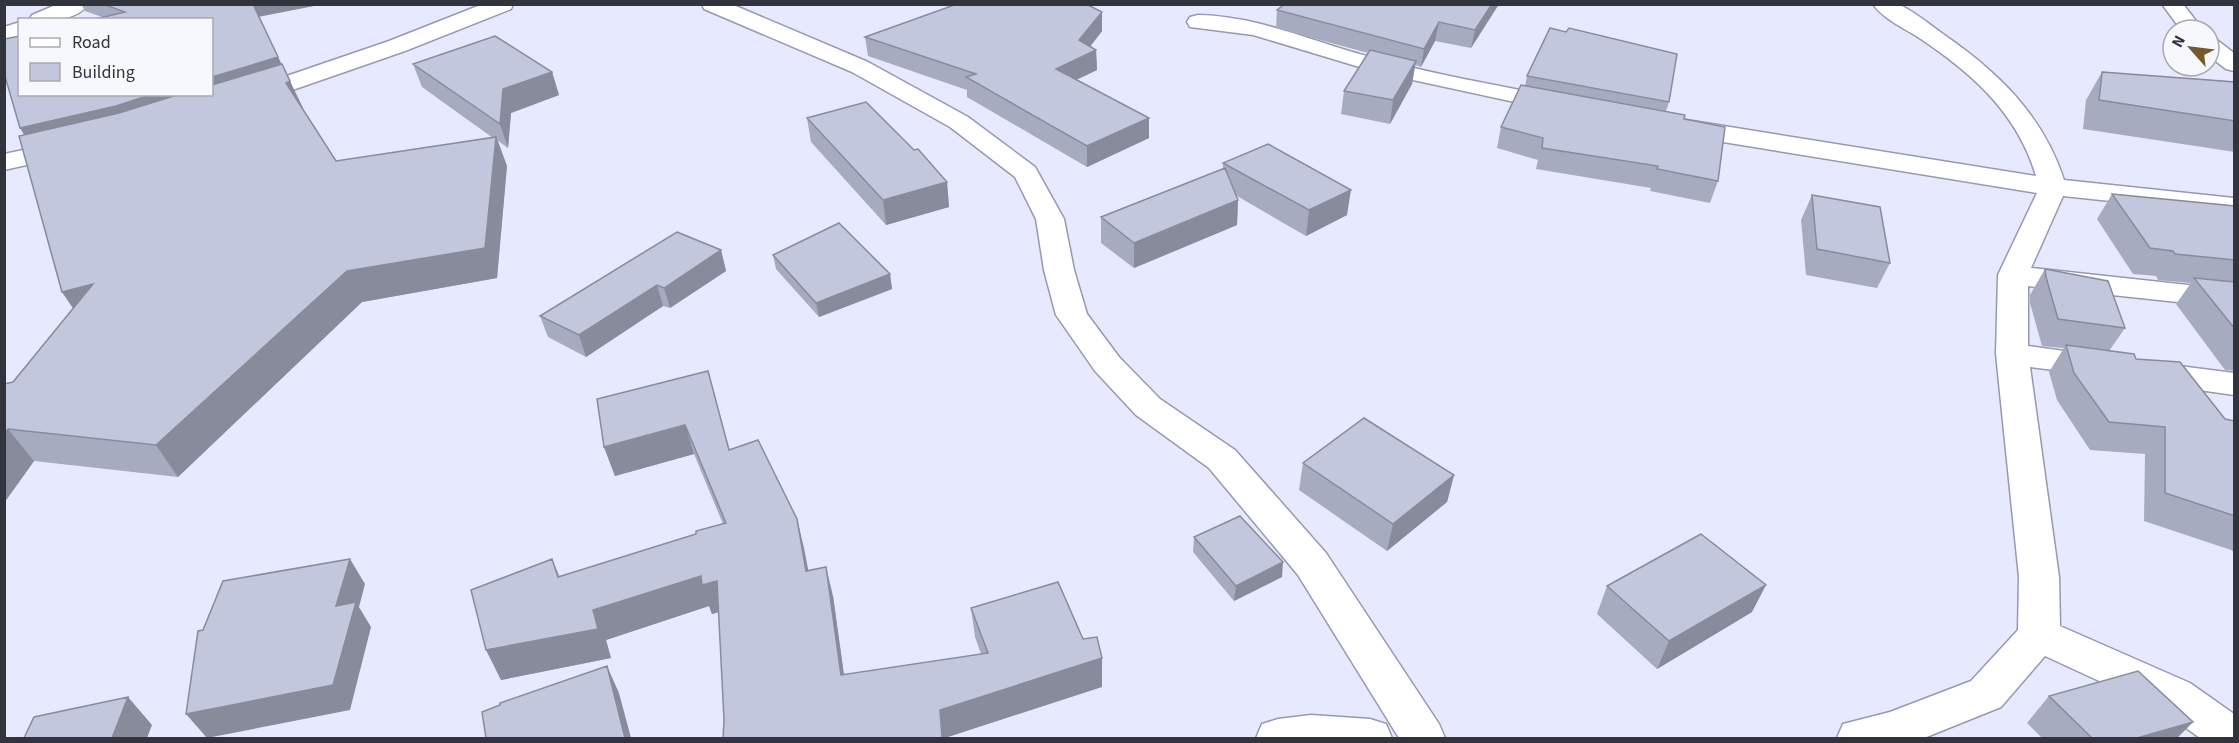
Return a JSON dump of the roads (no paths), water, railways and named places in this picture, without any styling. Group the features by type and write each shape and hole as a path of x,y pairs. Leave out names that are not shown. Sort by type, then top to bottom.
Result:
{"street":[{"path":"45,18 78,4"},
{"path":"230,103 386,50 504,4"},
{"path":"712,4 860,68 959,122 1026,173 1050,219 1059,270 1072,315 1107,364 1148,406 1222,459 1312,564 1423,738"},
{"path":"1859,738 1893,731 1986,694 2039,635 2039,577 2012,354 2013,275 2053,187 2041,151 2013,106 1983,74 1883,4"},
{"path":"2172,4 2183,18"},
{"path":"1198,22 1215,21 1242,27 1358,61 1442,82 1580,109"},
{"path":"4,36 18,29"},
{"path":"2221,54 2235,64"},
{"path":"1657,123 2053,187 2235,206"},
{"path":"4,162 88,144"},
{"path":"2013,275 2144,291 2235,299"},
{"path":"2012,354 2235,384"},
{"path":"2039,635 2175,696 2234,738"},
{"path":"1278,738 1311,734 1370,738"}]}
